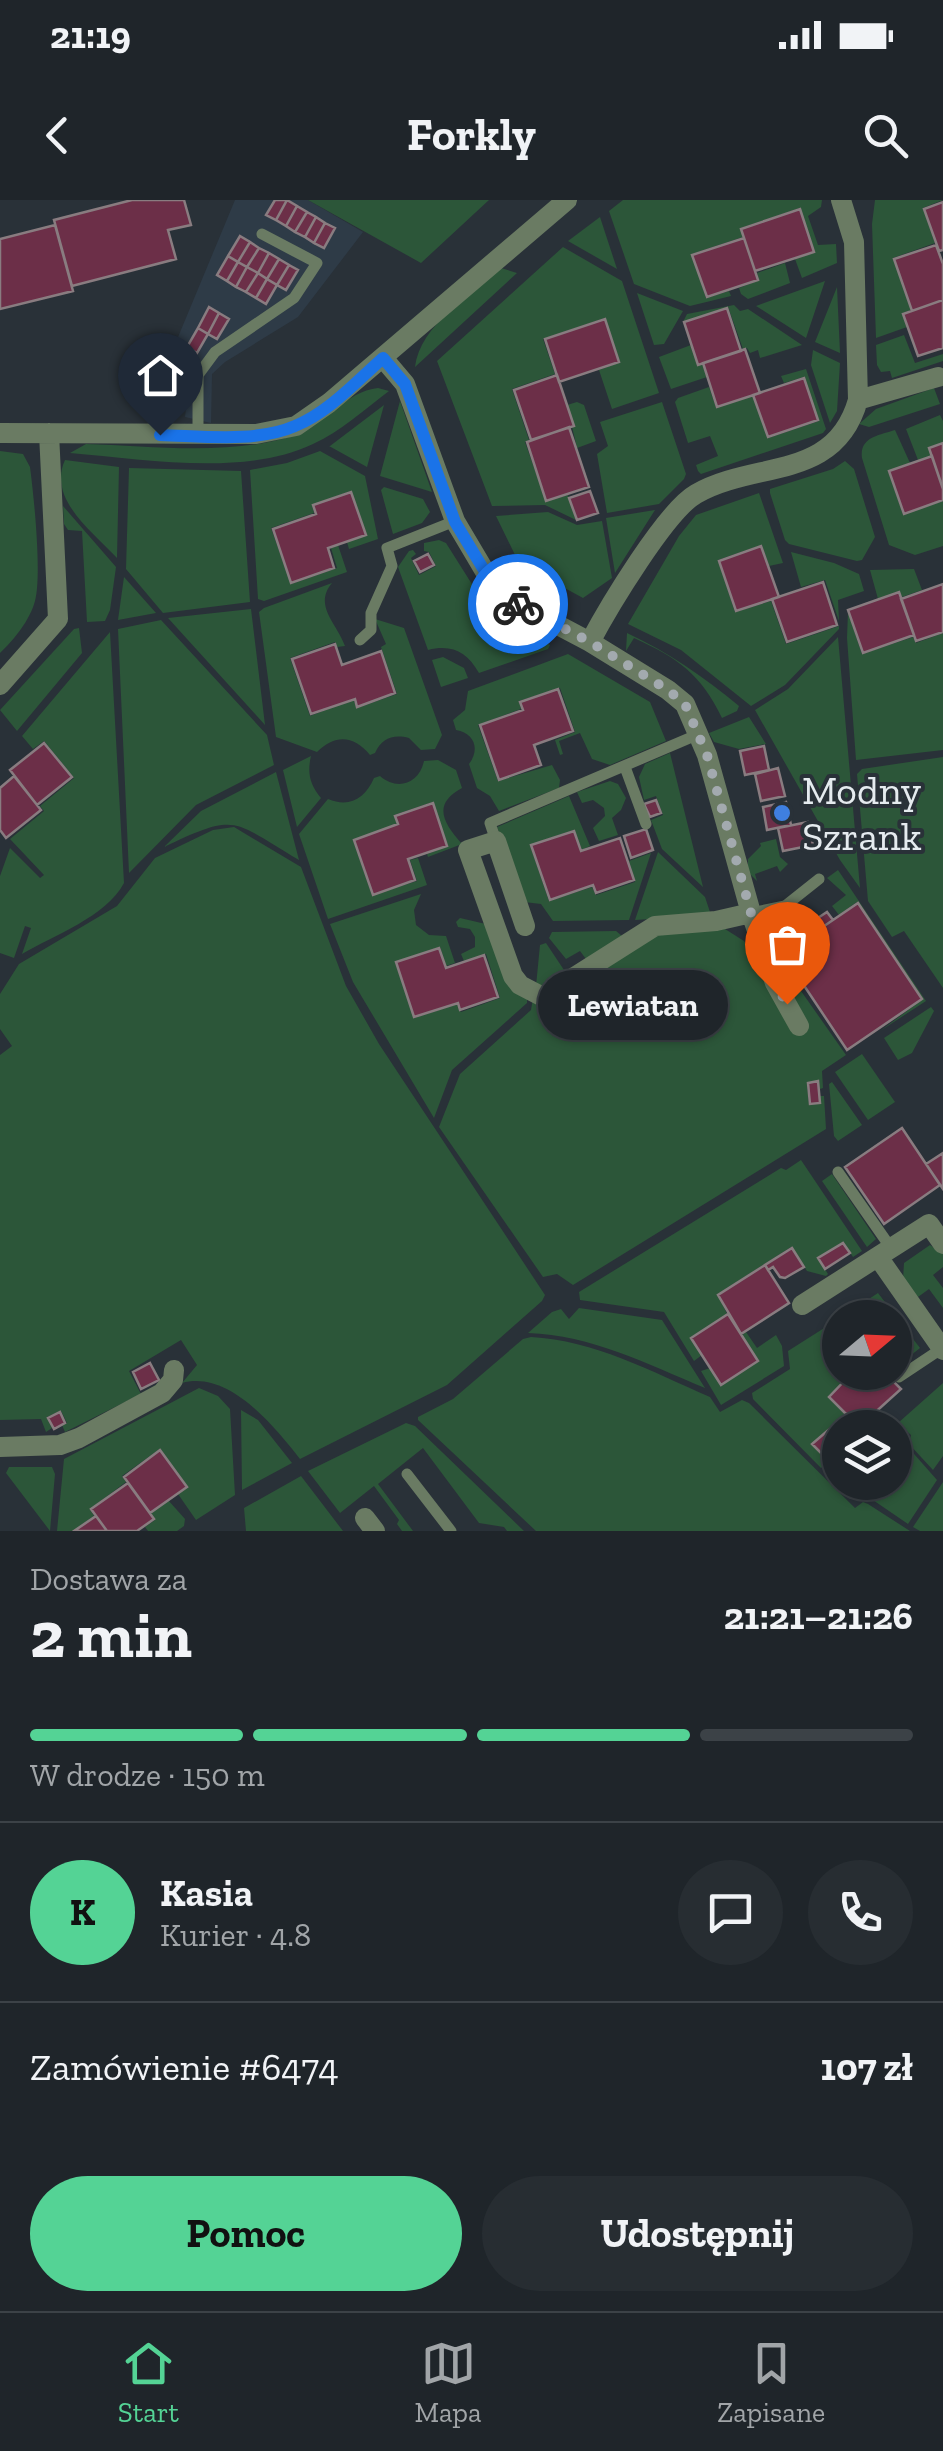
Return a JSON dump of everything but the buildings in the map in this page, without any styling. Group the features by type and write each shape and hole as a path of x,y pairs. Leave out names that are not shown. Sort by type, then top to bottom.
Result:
{"street":[{"path":"0,432 198,436 256,434 296,426 329,404 566,200"},
{"path":"590,642 673,512 698,493 830,449 853,419 858,400 854,242 841,200"},
{"path":"383,358 405,384 455,522 490,580 505,597 590,642 685,704 699,734 775,983 799,1026"},
{"path":"858,400 938,377"},
{"path":"0,686 58,620 49,433"},
{"path":"526,926 496,841 468,850 513,976 520,985 543,997 655,926 716,921 751,913"},
{"path":"802,1305 929,1224 943,1244"},
{"path":"884,1252 942,1350"},
{"path":"0,1447 60,1444 79,1438 162,1393 173,1380 174,1370"}],"lane":[{"path":"198,436 198,375 215,352 294,298 317,264 262,234"},
{"path":"360,640 372,630 371,613 392,566 387,548 455,522"},
{"path":"496,841 490,822 699,734"},
{"path":"624,767 646,824"},
{"path":"751,913 785,906 819,879"},
{"path":"838,1172 884,1252"},
{"path":"912,1368 942,1350"},
{"path":"407,1474 452,1531"}],"shaded area":[{"path":"235,200 308,200 363,232 298,317 212,374 211,423 185,417 189,382 171,354"}],"green space":[{"path":"308,200 489,200 421,263"},
{"path":"623,200 822,200 821,207 808,216 818,245 836,244 837,263 802,278 795,259 815,252 800,208 741,228 743,237 692,254 706,298 729,291 731,296 690,306 634,284 609,211"},
{"path":"875,200 943,200 923,208 935,243 893,258 911,310 903,313 907,327 876,338 872,224"},
{"path":"600,217 617,269 568,241"},
{"path":"563,247 622,281 659,393 612,409 599,370 620,362 605,318 543,339 555,374 512,389 546,501 568,495 576,520 545,505 492,506 437,361"},
{"path":"785,263 790,283 748,299 741,294 739,288 759,280 757,273"},
{"path":"501,268 517,273 415,367 436,324"},
{"path":"825,281 806,338 756,306"},
{"path":"837,287 840,353 815,342"},
{"path":"637,293 683,311 664,344 654,345"},
{"path":"734,305 740,311 748,309 802,345 760,358 758,350 750,353 743,349 728,307 683,322 687,314"},
{"path":"904,335 915,363 943,354 943,361 892,378 890,371 881,372 876,345"},
{"path":"691,345 707,377 671,389 659,357"},
{"path":"813,350 840,363 837,411 830,423 811,365"},
{"path":"806,369 826,429 823,433 701,474 698,471 696,465 718,456 710,436 688,443 675,402 678,398 709,387 716,407 753,396 768,438 819,421 804,377 784,383 781,376"},
{"path":"378,388 389,391 333,433 286,454 226,463 194,463 70,453 86,444 217,448 269,442 303,431 355,395"},
{"path":"934,388 940,404 869,427 859,424 876,409"},
{"path":"400,401 432,492 380,476"},
{"path":"662,402 686,474 684,479 659,504 607,513 597,454 608,446 600,422"},
{"path":"384,405 367,467 329,446 330,446"},
{"path":"567,405 584,405 596,441 577,448"},
{"path":"940,415 943,443 929,447 931,456 918,460 906,429"},
{"path":"895,430 910,463 888,471 903,514 943,501 943,546 915,555 889,545 862,458 867,441"},
{"path":"0,451 23,454 30,467 38,573 29,615 0,653"},
{"path":"320,451 365,476 378,539 349,549 347,542 367,535 351,491 312,505 314,513 271,528 291,584 337,568 331,548 338,545 347,572 264,601 258,599 250,470"},
{"path":"65,460 119,467 117,558 67,501 61,474"},
{"path":"845,461 854,469 875,537 862,560 857,561 789,544 770,493 770,489 833,469"},
{"path":"129,468 241,471 250,602 163,613 126,569"},
{"path":"384,487 423,499 430,512 422,523 393,534 381,490"},
{"path":"759,493 783,563 769,566 762,545 718,560 735,612 771,601 786,644 839,629 785,685 751,706 681,650 628,624 679,536 696,515"},
{"path":"63,506 116,567 105,621 87,622 82,531 68,530"},
{"path":"655,510 615,573 606,518"},
{"path":"548,512 577,525 602,521 612,578 583,598 526,567 516,557 496,516"},
{"path":"424,543 446,543 487,608 550,645 548,649 479,673 458,651 428,650 398,567 413,550 416,554 411,558 419,575 436,566 429,552 424,551"},
{"path":"791,552 859,574 864,591 838,600 839,621 825,580 801,587"},
{"path":"914,569 922,590 878,599 870,570"},
{"path":"124,577 156,613 118,620"},
{"path":"332,583 326,607 345,646 337,647 335,642 290,658 310,716 353,699 357,708 397,694 381,647 386,644 375,619 404,628 442,735 435,749 421,750 409,738 398,737 389,738 370,755 358,744 344,739 317,752 276,737 259,612"},
{"path":"251,609 265,725 168,618"},
{"path":"848,612 862,654 913,637 916,643 943,633 943,750 856,760"},
{"path":"161,620 267,735 274,765 196,805 129,873 118,629"},
{"path":"79,628 82,653 17,731 0,710"},
{"path":"110,632 124,883 105,906 22,954 31,928 25,926 14,958 0,953 0,876 10,848 40,878 44,875 10,839 44,811 40,806 74,778 44,741 33,749 22,736"},
{"path":"627,633 657,648 699,675 739,706 737,711 722,718 697,679 663,653 634,638 626,651"},
{"path":"838,637 860,888 840,860 755,710 788,689"},
{"path":"568,654 650,702 666,741 610,765 592,759 580,733 559,741 563,754 560,755 555,740 575,732 560,688 519,701 521,709 478,725 498,781 552,765 560,780 559,788 499,811 490,796 477,788 469,764 474,743 456,730 453,720 465,710 468,691"},
{"path":"443,657 464,668 468,678 441,687 432,660"},
{"path":"749,717 766,744 739,749 714,742 709,733"},
{"path":"670,753 703,887 662,849 651,820 663,815 656,796 644,800 639,777 645,764"},
{"path":"311,756 310,778 321,798 297,827 283,770"},
{"path":"943,757 943,988 904,931 892,937 868,901 857,774 862,769"},
{"path":"438,760 456,770 462,788 447,801 444,814 462,844 428,857 427,854 448,846 433,802 394,815 397,824 353,840 372,895 417,881 410,860 418,858 427,885 328,919 299,834 328,799 356,800 380,776 393,783 406,783 417,775 424,761"},
{"path":"276,772 299,860 234,825 207,829 164,847 201,811"},
{"path":"610,781 618,784 626,798 612,818 618,835 599,841 593,828 605,816 604,808 593,800 582,803 577,792"},
{"path":"569,796 590,846 582,850 574,830 530,845 549,901 592,887 596,895 635,882 629,861 651,853 629,920 553,921 541,904 524,902 497,827"},
{"path":"234,827 301,867 346,986 379,1044 545,1295 447,1385 300,1459 264,1417 233,1393 199,1381 182,1383 197,1365 181,1340 129,1371 141,1394 65,1432 62,1425 67,1423 61,1411 47,1417 52,1428 46,1432 41,1419 0,1420 0,1055 12,1046 0,1029 0,994 19,964 117,906 155,858 213,830"},
{"path":"776,839 780,857 788,864 780,872 777,866 755,874 757,881 748,872 748,859 760,843"},
{"path":"658,852 705,897 711,915 635,920"},
{"path":"838,870 926,1001 880,1031 923,999 857,902 839,915 832,906 846,895 827,878"},
{"path":"421,894 414,910 416,925 429,935 446,936 455,963 446,966 440,947 395,962 414,1018 457,1004 461,1012 500,998 486,954 464,961 461,954 475,947 475,937 470,929 458,927 456,922 460,918 490,925 527,995 527,1003 452,1070 434,1118 353,982 330,924"},
{"path":"725,929 744,941 757,959 775,954 846,1055 822,1071 823,1088 820,1089 818,1081 807,1083 809,1104 820,1103 820,1096 824,1096 826,1129 573,1285 557,1274 543,1277 439,1127 460,1074 531,1010 533,998 574,984 592,996 592,977 659,933"},
{"path":"616,931 622,936 589,963 580,951 566,959 549,938 552,932"},
{"path":"546,943 568,976 545,989 536,986 540,945"},
{"path":"931,1007 934,1011 912,1053 898,1060 884,1038"},
{"path":"862,1054 895,1102 868,1120 835,1072"},
{"path":"832,1082 862,1125 838,1141 834,1136 829,1084"},
{"path":"801,1160 862,1251 853,1257 843,1243 818,1258 826,1276 807,1271 791,1247 718,1294 727,1314 691,1337 702,1355 694,1361 664,1312 580,1300 579,1292 781,1168 786,1170"},
{"path":"832,1174 876,1239 867,1247 822,1181"},
{"path":"930,1245 943,1254 943,1267 933,1275 943,1288 943,1308 929,1289 918,1297 903,1280 904,1263"},
{"path":"579,1308 662,1320 705,1388 596,1345 528,1333 552,1312 561,1309 569,1319"},
{"path":"822,1329 822,1390 836,1390 829,1397 842,1410 822,1410 822,1435 812,1444 822,1455 821,1468 753,1399 752,1393 790,1369 788,1351"},
{"path":"746,1332 757,1348 776,1335 782,1346 784,1366 721,1405 701,1371 710,1368 722,1385 759,1361 742,1335"},
{"path":"912,1338 920,1348 912,1354"},
{"path":"523,1339 554,1339 622,1359 710,1397 720,1412 742,1400 749,1403 822,1475 822,1500 847,1500 855,1508 863,1502 910,1531 536,1531 418,1420 453,1399"},
{"path":"943,1383 943,1456 933,1470 912,1447 912,1411"},
{"path":"199,1388 218,1396 230,1409 235,1495 196,1520 178,1494 187,1486 160,1449 122,1476 126,1482 90,1509 94,1516 73,1531 57,1531 64,1459"},
{"path":"241,1410 258,1420 292,1463 242,1490"},
{"path":"406,1423 415,1426 524,1531 479,1523 423,1448 378,1484 413,1531 402,1531 399,1520 374,1486 340,1513 308,1471"},
{"path":"912,1452 937,1480 908,1524 873,1500 912,1500"},
{"path":"9,1467 52,1467 55,1474 50,1531 6,1473"},
{"path":"301,1476 343,1531 246,1531 244,1508"},
{"path":"943,1482 943,1531 920,1531 913,1527"},
{"path":"168,1500 185,1519 184,1526 177,1531 148,1531 145,1527 155,1520 151,1513"}],"way so far":[{"path":"518,604 590,642 685,704 707,755 751,913 775,983 787,1004"}],"place":[{"name":"Modny Szrank","path":"782,813"},
{"name":"Lewiatan","path":"787,1004"}],"route":[{"path":"160,435 256,434 296,426 383,358 405,384 455,522 490,580 505,597 518,604"}]}
